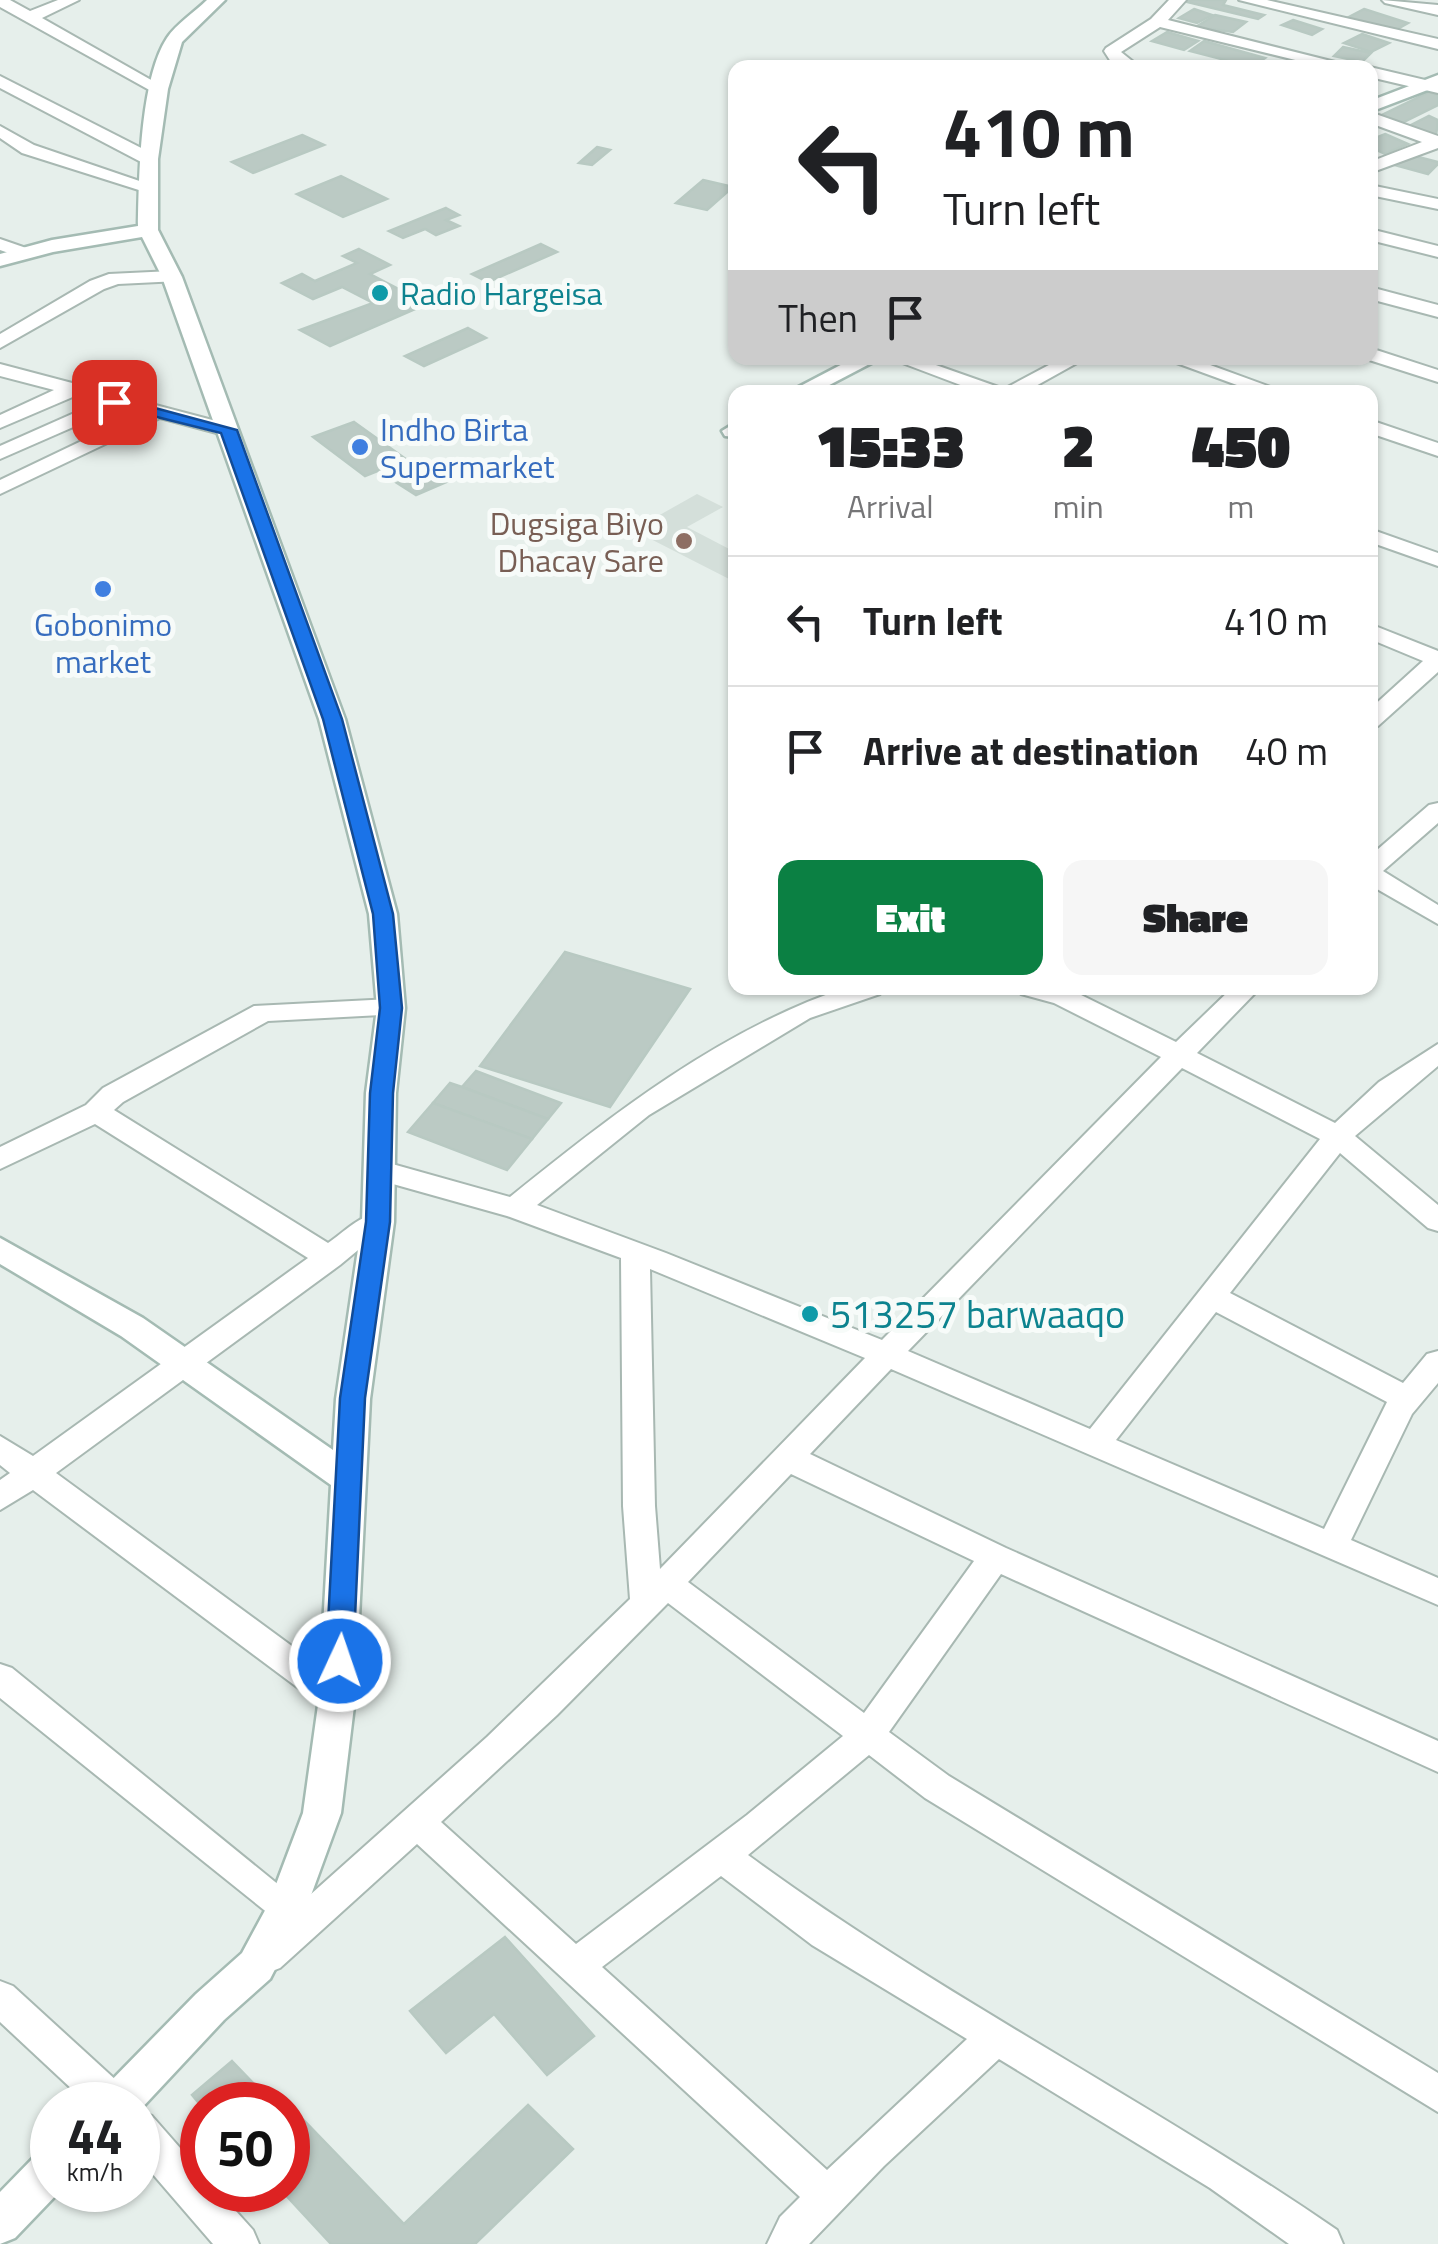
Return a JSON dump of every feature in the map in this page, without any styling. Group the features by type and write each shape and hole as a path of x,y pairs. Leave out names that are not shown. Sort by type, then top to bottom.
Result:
{"main road":[{"path":"138,2082 256,1966 286,1909 322,1814 338,1698 352,1398 378,1222 378,1170 391,1008 383,914 332,719 172,277 148,230 148,173 159,89 174,40 216,0"},
{"path":"1378,104 1434,84"},
{"path":"0,260 23,252 148,230"},
{"path":"814,385 856,365"},
{"path":"0,1249 132,1327 350,1480"},
{"path":"0,2223 30,2192"}],"street":[{"path":"0,15 24,13 71,0"},
{"path":"1118,60 1112,51 1157,22 1178,0"},
{"path":"1248,0 1438,44"},
{"path":"1390,0 1438,10"},
{"path":"0,1 159,89"},
{"path":"1157,22 1317,60"},
{"path":"1378,74 1434,84"},
{"path":"0,81 38,101 148,173"},
{"path":"19,108 38,101"},
{"path":"1378,120 1438,142"},
{"path":"0,131 28,149 148,173"},
{"path":"1378,165 1438,142"},
{"path":"0,156 28,149"},
{"path":"1378,192 1438,204"},
{"path":"1378,236 1438,252"},
{"path":"0,244 23,252"},
{"path":"0,342 96,285 116,278 172,277"},
{"path":"1378,294 1438,311"},
{"path":"1378,357 1438,376"},
{"path":"919,365 976,385"},
{"path":"1012,385 1060,365"},
{"path":"1195,365 1253,385"},
{"path":"0,370 228,430"},
{"path":"0,390 28,377"},
{"path":"0,422 71,390"},
{"path":"0,453 114,402"},
{"path":"0,488 157,412"},
{"path":"1378,429 1438,450"},
{"path":"0,462 24,476"},
{"path":"1378,537 1438,560"},
{"path":"1378,635 1435,667 1378,714"},
{"path":"1378,864 1438,810"},
{"path":"1378,876 1438,916"},
{"path":"516,1208 639,1108 801,1012 851,995"},
{"path":"1072,995 1338,1136 1438,1221"},
{"path":"256,1966 416,1822 656,1593 888,1355 1078,1152 1239,995"},
{"path":"0,1159 96,1112 114,1095 263,1012 391,1008"},
{"path":"1095,1444 1338,1136 1389,1089 1438,1053"},
{"path":"96,1112 330,1258"},
{"path":"378,1170 516,1208 635,1252 888,1355 1438,1592"},
{"path":"0,1498 378,1222"},
{"path":"635,1252 639,1506 656,1593 953,1797 1438,2094"},
{"path":"1211,1296 1408,1398"},
{"path":"1331,1548 1408,1398 1438,1362"},
{"path":"0,1448 338,1698"},
{"path":"786,1456 1438,1758"},
{"path":"575,1966 759,1826 867,1736 995,1556"},
{"path":"0,1678 286,1909"},
{"path":"416,1822 828,2196"},
{"path":"719,1854 825,1933 1224,2175 1323,2244"},
{"path":"0,1998 91,2082"},
{"path":"787,2244 794,2231 828,2196 996,2037"},
{"path":"160,2155 239,2244"}],"shaded area":[{"name":"Dugsiga Biyo Dhacay Sare","path":"697,494 723,507 687,527 728,548 728,578 633,530"}],"building":[{"path":"1179,0 1226,0 1223,5 1264,15 1258,19"},
{"path":"1194,9 1212,15 1197,23 1179,18"},
{"path":"1364,9 1408,23 1394,31 1349,17"},
{"path":"1215,15 1246,22 1233,32 1196,27"},
{"path":"1293,20 1322,29 1312,35 1282,25"},
{"path":"1167,32 1198,41 1184,50 1152,41"},
{"path":"1362,34 1389,43 1371,52 1344,43"},
{"path":"1204,41 1265,58 1225,60 1190,51"},
{"path":"1343,47 1371,53 1364,60 1334,56"},
{"path":"1429,92 1438,95 1438,105 1400,124 1380,116"},
{"path":"1429,116 1438,120 1436,136 1409,126"},
{"path":"1385,134 1408,144 1385,154 1378,151 1378,137"},
{"path":"302,135 324,145 253,173 232,162"},
{"path":"597,147 610,150 592,165 579,163"},
{"path":"1399,152 1438,164 1428,174 1387,163"},
{"path":"341,176 387,199 343,217 297,194"},
{"path":"703,180 728,186 728,191 707,210 676,203"},
{"path":"446,208 459,215 446,220 459,226 436,235 425,229 403,238 389,231"},
{"path":"541,244 557,252 488,282 472,274"},
{"name":"Radio Hargeisa","path":"359,249 390,265 370,274 427,304 330,346 300,330 373,303 342,287 313,299 282,283 302,274 315,281 357,263 343,256"},
{"path":"468,328 486,338 424,366 405,356"},
{"path":"354,422 414,465 392,474 385,468 365,476 313,437"},
{"path":"432,468 451,480 416,495 397,483"},
{"path":"565,952 690,989 610,1107 480,1066"},
{"path":"476,1071 561,1103 548,1119 462,1087"},
{"path":"450,1083 548,1119 532,1139 433,1103"},
{"path":"433,1103 532,1139 507,1170 408,1132"},
{"path":"505,1937 594,2036 547,2075 494,2014 446,2053 410,2011"},
{"path":"232,2061 252,2082 207,2082"},
{"path":"528,2105 573,2149 475,2244 331,2244 301,2212 310,2212 310,2127 404,2224"}],"place":[{"name":"Radio Hargeisa","path":"380,293"},
{"name":"Indho Birta Supermarket","path":"360,447"},
{"name":"Dugsiga Biyo Dhacay Sare","path":"684,541"},
{"name":"Gobonimo market","path":"103,589"},
{"name":"513257 barwaaqo","path":"810,1314"}],"route":[{"path":"114,402 228,430 332,719 383,914 391,1008 382,1093 378,1222 352,1398 340,1661"}]}
